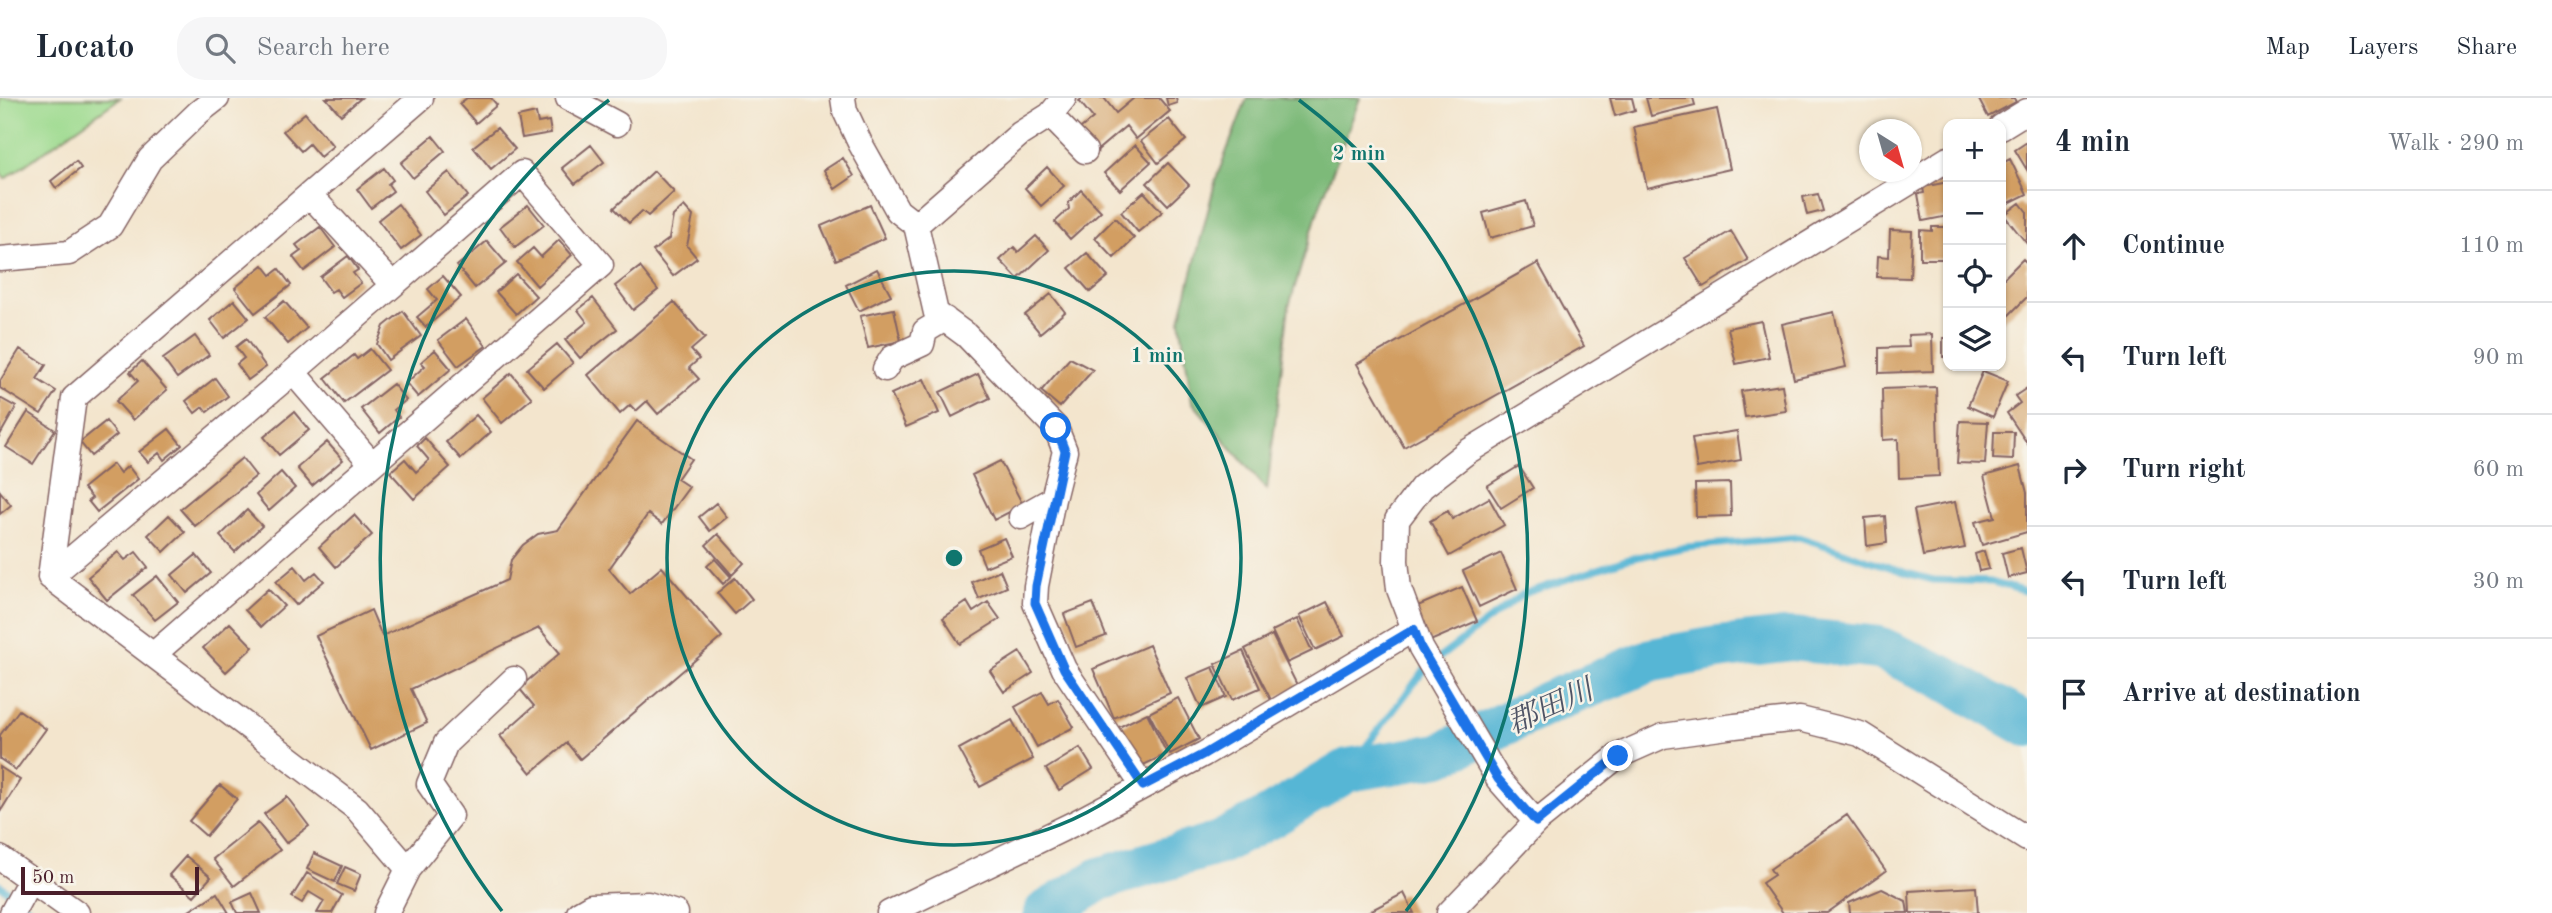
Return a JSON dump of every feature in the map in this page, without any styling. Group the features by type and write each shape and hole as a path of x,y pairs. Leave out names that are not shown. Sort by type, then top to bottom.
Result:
{"street":[{"path":"0,259 69,253 110,226 150,159 217,98"},
{"path":"50,577 74,397 421,98"},
{"path":"568,98 617,124"},
{"path":"843,98 845,111 860,143 898,211 916,225 936,313 966,335 1056,428 1065,451 1036,586 1035,603 1064,669 1143,786"},
{"path":"916,225 1020,134 1057,106 1085,151"},
{"path":"2006,124 2027,111"},
{"path":"1536,822 1498,779 1418,639 1399,589 1396,561 1397,520 1422,487 1478,445 1943,162"},
{"path":"50,577 293,372 522,173 601,265 154,654"},
{"path":"310,195 393,285"},
{"path":"886,369 892,358 922,344 925,331 945,319"},
{"path":"293,372 371,463"},
{"path":"1021,517 1054,499"},
{"path":"50,577 357,809 408,869"},
{"path":"889,913 1077,822 1418,639"},
{"path":"386,913 408,869 451,816 429,784 446,743 514,679"},
{"path":"1449,913 1536,822 1618,756 1663,736 1800,719 1860,734 2027,839"},
{"path":"0,858 21,895 77,913"},
{"path":"579,913 591,906 648,904 676,913"}],"green space":[{"path":"0,98 120,98 5,179 0,172"},
{"path":"1247,98 1360,98 1318,211 1289,306 1267,490 1192,402 1180,320 1216,179"}],"building":[{"path":"326,98 361,98 341,115"},
{"path":"467,98 491,98 497,105 476,123 459,104"},
{"path":"1083,98 1104,98 1116,113 1134,98 1159,98 1170,111 1136,139 1126,126 1094,153 1076,132 1093,118 1079,101"},
{"path":"1166,98 1176,98 1177,103 1168,106"},
{"path":"1610,98 1632,98 1635,110 1615,116"},
{"path":"1646,98 1693,98 1695,105 1651,116"},
{"path":"1978,98 2014,98 2016,102 1988,117"},
{"path":"1717,109 1730,169 1647,188 1634,127"},
{"path":"305,113 333,146 320,157 309,144 301,151 283,131"},
{"path":"536,113 538,123 549,121 551,133 522,138 518,117"},
{"path":"1169,119 1186,140 1158,163 1141,141"},
{"path":"497,128 515,149 491,169 473,147"},
{"path":"433,136 445,151 413,178 401,163"},
{"path":"2027,142 2027,170 2015,150"},
{"path":"591,145 604,162 575,184 562,168"},
{"path":"1135,145 1151,162 1120,190 1104,173"},
{"path":"843,158 854,176 835,189 824,170"},
{"path":"2010,159 2027,194 2006,204 2006,182 2006,161"},
{"path":"76,161 81,168 56,188 51,181"},
{"path":"1168,163 1189,185 1168,205 1147,183"},
{"path":"1047,167 1064,186 1041,206 1025,188"},
{"path":"384,168 393,180 388,184 393,191 371,208 357,189"},
{"path":"654,171 674,192 648,216 642,211 629,223 614,208"},
{"path":"449,172 468,196 444,215 425,191"},
{"path":"1943,183 1943,217 1923,221 1918,194 1924,193 1923,187"},
{"path":"1081,190 1101,211 1070,239 1055,222 1069,209 1068,203"},
{"path":"1144,192 1162,212 1138,232 1121,212"},
{"path":"1818,194 1823,211 1807,215 1803,197"},
{"path":"1526,201 1533,226 1490,238 1483,213"},
{"path":"2020,203 2027,212 2027,244 2006,218 2006,214"},
{"path":"398,204 421,235 401,250 378,220"},
{"path":"528,205 544,225 515,247 500,227"},
{"path":"870,205 885,238 836,260 821,226"},
{"path":"684,206 693,216 687,246 697,258 673,276 653,251 669,239 673,216"},
{"path":"1115,218 1134,238 1114,258 1095,238"},
{"path":"320,227 335,247 304,271 293,257 301,251 296,245"},
{"path":"1932,227 1943,227 1943,259 1920,259 1920,230 1932,231"},
{"path":"1890,230 1912,231 1910,278 1877,277 1878,256 1889,257"},
{"path":"1731,231 1748,260 1703,287 1685,258"},
{"path":"1036,236 1049,250 1018,279 1000,260 1014,247 1018,252"},
{"path":"559,240 572,255 537,286 517,262 533,248 541,257"},
{"path":"487,241 506,263 475,288 457,266"},
{"path":"1087,253 1108,277 1090,292 1069,268"},
{"path":"348,256 358,270 353,273 361,283 342,297 336,289 331,292 320,277"},
{"path":"2023,259 2027,263 2027,297 2006,318 2006,308 2006,276"},
{"path":"1538,263 1584,346 1404,447 1357,364"},
{"path":"263,265 271,275 279,269 291,285 255,313 235,288"},
{"path":"640,267 658,290 633,310 615,286"},
{"path":"877,269 891,295 859,311 846,285"},
{"path":"516,274 536,296 516,314 496,292"},
{"path":"443,276 461,297 426,327 417,317 437,300 428,289"},
{"path":"1051,294 1065,312 1040,333 1025,315"},
{"path":"593,298 617,329 580,358 565,340 587,322 578,310"},
{"path":"234,300 249,318 224,338 210,320"},
{"path":"284,301 307,328 288,344 265,317"},
{"path":"674,302 705,338 691,350 699,359 689,368 699,379 658,414 647,401 636,411 630,405 620,414 588,375"},
{"path":"894,309 901,341 868,348 860,316"},
{"path":"403,311 421,336 388,360 377,344 384,326"},
{"path":"1834,312 1846,367 1794,379 1782,324"},
{"path":"466,319 486,346 458,366 438,340"},
{"path":"1761,321 1769,357 1736,364 1728,328"},
{"path":"1932,334 1933,371 1879,373 1879,348 1909,347 1908,335"},
{"path":"195,336 209,355 177,378 163,359"},
{"path":"246,339 266,367 248,380 237,364 244,358 236,347"},
{"path":"557,344 573,363 544,388 527,369"},
{"path":"20,349 46,365 37,379 56,391 41,414 0,388 0,381"},
{"path":"370,349 387,370 344,403 325,378 354,355 357,359"},
{"path":"435,350 451,369 418,397 406,383 425,366 421,362"},
{"path":"1070,358 1093,370 1060,407 1041,391"},
{"path":"142,361 167,390 133,420 116,401 138,381 130,372"},
{"path":"1983,371 2008,381 1993,417 1968,406"},
{"path":"511,373 532,398 502,423 482,398"},
{"path":"978,374 990,398 952,417 940,392"},
{"path":"215,378 228,396 207,412 203,407 195,413 186,401"},
{"path":"924,379 939,413 906,427 891,394"},
{"path":"393,384 406,400 394,410 399,417 380,433 361,409"},
{"path":"1782,385 1786,411 1745,417 1741,391"},
{"path":"1936,387 1939,476 1899,478 1898,439 1883,440 1882,389"},
{"path":"2027,388 2027,443 2007,413 2020,403 2015,396"},
{"path":"0,398 16,407 0,435"},
{"path":"28,412 55,430 33,464 6,447"},
{"path":"294,412 309,430 279,455 264,437"},
{"path":"476,415 491,432 461,459 446,442"},
{"path":"106,421 117,435 91,456 80,442"},
{"path":"637,421 691,459 677,479 689,487 662,524 648,514 609,569 630,594 662,567 722,637 580,759 567,743 531,773 500,736 534,706 519,688 560,653 539,628 411,689 427,723 371,750 316,636 371,610 382,636 507,580 511,560 523,545 538,534 558,530"},
{"path":"1960,421 1988,422 1985,464 1957,463"},
{"path":"169,429 182,445 164,460 159,453 148,462 139,452"},
{"path":"1737,431 1741,460 1697,468 1692,438"},
{"path":"1994,432 2014,432 2013,460 1993,459"},
{"path":"425,438 450,467 414,499 390,472 405,459 416,472 429,460 417,446"},
{"path":"327,442 343,460 312,486 297,468"},
{"path":"242,458 256,476 195,526 180,509"},
{"path":"1000,461 1023,505 994,520 972,475"},
{"path":"113,464 120,473 128,466 138,479 97,512 88,501 92,498 83,488"},
{"path":"1519,466 1533,488 1501,508 1487,486"},
{"path":"2020,466 2027,493 2027,532 1982,545 1975,522 1995,517 1984,476"},
{"path":"281,472 295,488 269,511 256,495"},
{"path":"1730,483 1731,516 1696,517 1695,484"},
{"path":"0,491 11,505 0,514"},
{"path":"1489,498 1504,525 1449,556 1430,521 1448,511 1452,519"},
{"path":"1955,502 1965,548 1923,556 1914,510"},
{"path":"716,503 727,517 710,531 699,517"},
{"path":"247,510 262,526 235,552 220,536"},
{"path":"169,515 185,532 164,552 148,535"},
{"path":"354,515 372,535 336,567 319,547"},
{"path":"1885,516 1887,543 1867,546 1865,518"},
{"path":"718,534 744,563 732,575 706,545"},
{"path":"1004,538 1012,556 985,567 978,549"},
{"path":"2021,548 2027,573 2008,578 2002,553"},
{"path":"1984,551 1989,569 1979,571 1975,554"},
{"path":"118,552 125,560 136,552 148,567 107,600 88,577"},
{"path":"1501,553 1517,589 1479,607 1463,571"},
{"path":"196,555 211,573 187,593 172,575"},
{"path":"715,559 731,577 723,584 707,566"},
{"path":"295,566 306,580 316,572 324,581 296,605 276,582"},
{"path":"1000,570 1007,587 979,599 972,582"},
{"path":"157,576 178,602 155,620 133,595"},
{"path":"735,578 752,599 735,614 717,593"},
{"path":"1462,587 1477,621 1428,642 1413,608"},
{"path":"268,589 284,606 261,627 245,610"},
{"path":"967,602 973,612 988,602 1000,619 960,644 943,618"},
{"path":"1327,602 1344,636 1315,650 1299,616"},
{"path":"1093,603 1106,636 1076,647 1064,614"},
{"path":"1297,619 1312,651 1287,663 1272,631"},
{"path":"230,623 253,647 226,672 203,648"},
{"path":"1272,635 1298,687 1271,700 1245,649"},
{"path":"1149,645 1170,693 1114,718 1093,669"},
{"path":"1243,651 1260,688 1232,700 1215,664"},
{"path":"1020,652 1033,673 1004,692 990,671"},
{"path":"1213,667 1226,697 1201,708 1187,678"},
{"path":"1042,692 1049,704 1058,699 1074,727 1037,747 1015,707"},
{"path":"1178,698 1199,739 1170,754 1149,713"},
{"path":"19,710 46,729 16,770 0,759 0,735"},
{"path":"1147,713 1167,754 1139,767 1119,727"},
{"path":"1012,720 1033,759 980,787 959,749"},
{"path":"1080,748 1093,769 1059,790 1046,769"},
{"path":"0,767 20,780 0,812"},
{"path":"220,785 237,799 206,836 189,821"},
{"path":"287,797 309,826 286,843 264,814"},
{"path":"1847,815 1886,871 1827,913 1783,913 1762,883 1774,875 1770,869"},
{"path":"258,823 280,850 234,886 213,859"},
{"path":"314,853 342,866 335,882 307,869"},
{"path":"186,856 211,877 194,896 169,875"},
{"path":"345,867 361,874 354,891 337,884"},
{"path":"307,873 342,895 332,913 317,913 324,901 309,892 302,903 292,897"},
{"path":"1976,887 1978,913 1910,913 1909,891"},
{"path":"1882,889 1906,901 1908,913 1850,913 1849,903"},
{"path":"217,893 229,913 186,913"},
{"path":"252,893 261,913 237,913 232,902"},
{"path":"1404,893 1414,913 1366,913"}],"waterway":[{"path":"1435,661 1523,594 1628,559 1686,547 1799,537 1933,580 1991,582 2027,592"},
{"name":"郡田川","path":"1045,913 1100,879 1219,843 1270,817 1348,770 1440,755 1550,702 1652,660 1792,639 1879,648 1939,675 2027,725"},
{"path":"1348,770 1426,668"},
{"path":"0,885 35,913"}],"route":[{"path":"1056,428 1065,451 1036,586 1035,603 1064,669 1143,786 1204,754 1414,629 1421,648 1498,779 1536,822 1618,756"}]}
